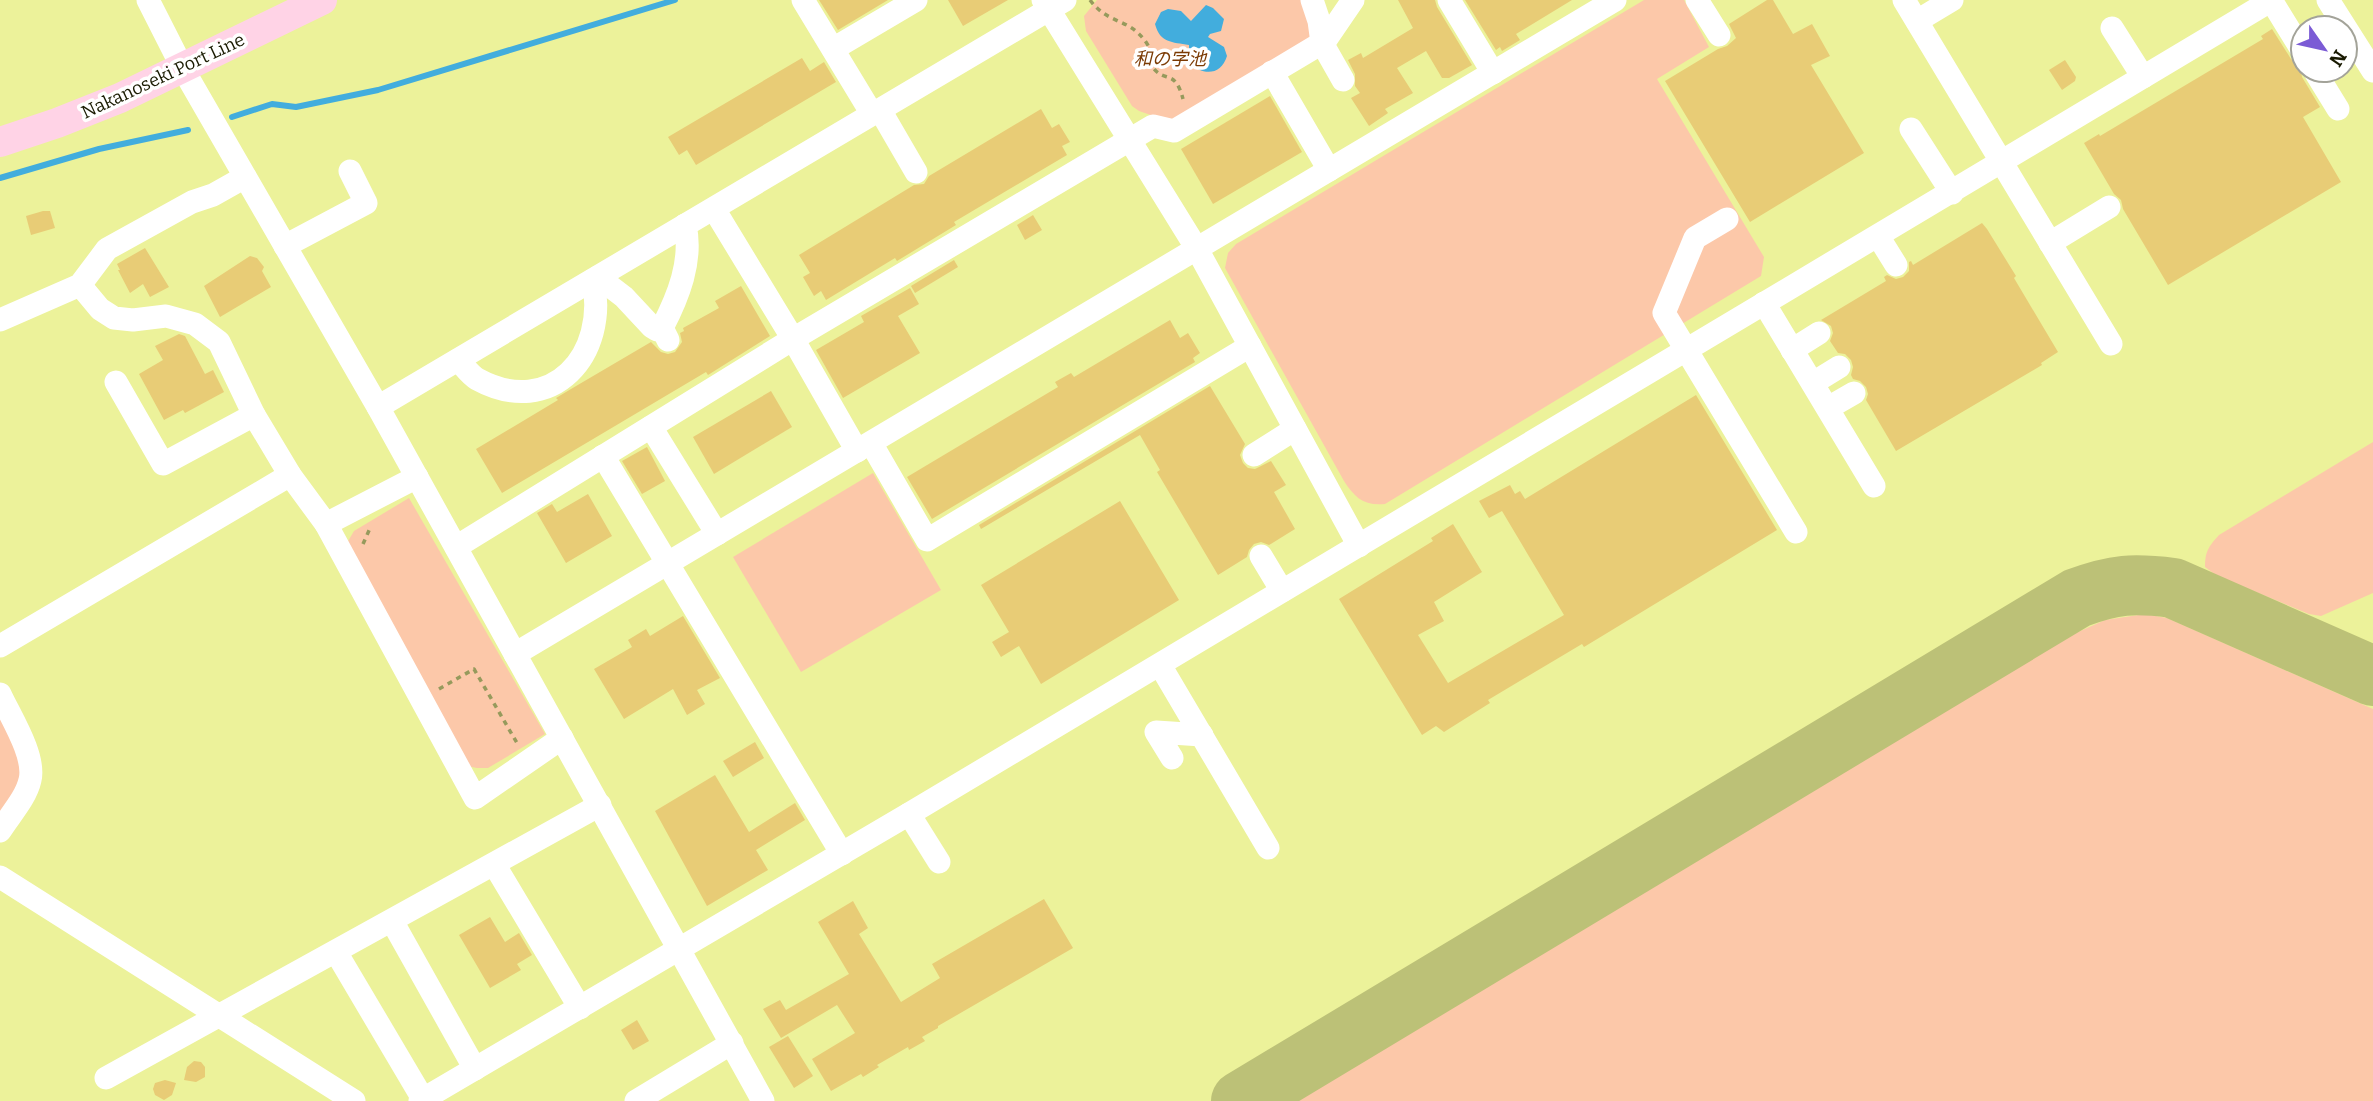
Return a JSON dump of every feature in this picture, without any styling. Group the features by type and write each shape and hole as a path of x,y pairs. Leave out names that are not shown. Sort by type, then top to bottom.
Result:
{"main road":[{"name":"Nakanoseki Port Line","path":"0,142 70,118 183,69 322,0"}],"street":[{"path":"148,0 183,69 378,407 764,1101"},
{"path":"803,0 916,172"},
{"path":"833,49 916,0"},
{"path":"1312,0 1322,43 1343,80"},
{"path":"456,547 793,339 1153,126 1174,131 1322,43 1353,0"},
{"path":"1449,0 1493,73"},
{"path":"515,654 1615,0"},
{"path":"1697,0 1719,35"},
{"path":"1904,0 2111,344"},
{"path":"1917,21 1952,0"},
{"path":"336,952 421,1100 681,950 2272,0 2289,29"},
{"path":"2328,0 2373,71"},
{"path":"378,407 876,112 1052,3 1129,140 1197,249 1359,546"},
{"path":"2112,27 2143,77"},
{"path":"1272,72 1329,170"},
{"path":"2323,84 2338,109"},
{"path":"1911,129 1952,193"},
{"path":"0,320 80,285 107,249 192,202 213,195 246,177"},
{"path":"285,246 366,203 351,183"},
{"path":"2050,243 2109,207"},
{"path":"714,208 793,339 927,540 1250,346"},
{"path":"1727,219 1695,238 1664,313 1796,532"},
{"path":"596,278 624,297 653,327 665,334 688,254 685,225"},
{"path":"1878,236 1896,265"},
{"path":"458,360 475,378 498,387 518,390 545,388 571,374 586,351 595,321 596,278"},
{"path":"80,285 100,309 114,318 133,320 166,316 195,324 219,342 254,415 290,475 326,524 475,798 562,738"},
{"path":"1764,303 1874,486"},
{"path":"1792,350 1819,333"},
{"path":"1812,383 1839,367"},
{"path":"116,382 163,464 254,415"},
{"path":"1828,408 1854,393"},
{"path":"651,427 717,534"},
{"path":"1254,454 1295,429"},
{"path":"603,456 666,565 842,854"},
{"path":"0,646 290,475"},
{"path":"326,524 417,477"},
{"path":"1261,556 1282,591"},
{"path":"1160,665 1268,848"},
{"path":"0,694 32,767 24,794 0,831"},
{"path":"1172,758 1156,732 1202,736"},
{"path":"106,1078 600,806"},
{"path":"909,814 939,862"},
{"path":"494,864 580,1008"},
{"path":"0,877 354,1101"},
{"path":"392,921 475,1069"},
{"path":"636,1101 732,1043"}],"path":[{"path":"1090,0 1105,16 1138,33 1151,50 1151,65 1154,70 1174,79 1181,90 1186,107 1198,117"},
{"path":"361,549 374,519"},
{"path":"431,694 474,669 518,744"}],"green space":[{"name":"和の字池","path":"1097,0 1307,0 1316,40 1174,123 1132,106 1086,31 1084,16"},
{"path":"1644,0 1684,0 1709,47 1657,79 1764,257 1761,276 1385,504 1371,504 1361,500 1344,481 1225,268 1228,253 1236,244"},
{"path":"2373,442 2373,593 2321,616 2309,614 2217,576 2205,567 2208,550 2219,535"},
{"path":"873,473 941,590 801,672 733,557"},
{"path":"409,498 545,734 488,768 467,766 347,543 354,531"},
{"path":"2145,614 2167,618 2373,709 2373,1101 1289,1101 2076,633 2105,620"},
{"path":"0,710 24,774 0,818"}],"water":[{"path":"1206,5 1224,19 1221,31 1208,37 1224,47 1227,56 1220,67 1211,72 1194,67 1189,62 1189,45 1163,38 1155,24 1161,12 1168,9 1181,11 1191,21"}],"building":[{"path":"819,0 888,0 838,30"},
{"path":"948,0 1008,0 963,26"},
{"path":"1398,0 1435,0 1472,65 1449,78 1442,78 1426,51 1397,68 1413,93 1385,109 1388,113 1369,126 1351,98 1360,93 1355,86 1355,74 1348,60 1361,53 1363,58 1413,28"},
{"path":"1465,0 1572,0 1516,34 1520,40 1502,51 1500,47 1496,50"},
{"path":"1767,0 1773,0 1793,34 1812,24 1830,56 1811,65 1864,153 1750,222 1665,81 1727,46 1736,38 1729,24"},
{"path":"2272,29 2289,56 2289,84 2306,84 2320,107 2303,117 2341,182 2168,285 2123,209 2121,200 2114,194 2084,143 2263,39 2261,36"},
{"path":"802,58 810,71 824,62 836,82 696,165 687,150 679,155 668,137"},
{"path":"2065,60 2076,77 2075,81 2062,90 2049,70"},
{"path":"1270,96 1302,152 1213,204 1181,149"},
{"path":"1041,109 1052,128 1059,124 1070,142 1062,146 1067,155 954,222 956,225 897,261 895,258 826,300 821,291 814,296 803,277 810,273 799,255 914,185 924,184 929,176"},
{"path":"50,211 55,228 31,235 26,216"},
{"path":"1033,215 1042,230 1025,240 1017,225"},
{"path":"1982,223 2016,276 2014,278 2058,352 2041,363 2042,365 1896,451 1866,400 1866,387 1851,375 1851,360 1845,354 1838,353 1830,341 1833,333 1831,326 1821,320 1886,281 1884,277 1887,275 1896,279 1903,277 1909,271 1909,262 1913,265"},
{"path":"145,248 169,287 150,297 143,284 130,293 117,264"},
{"path":"250,256 257,258 264,267 262,271 271,287 220,317 204,286"},
{"path":"954,260 958,267 915,293 911,286"},
{"path":"741,286 770,336 708,375 706,372 502,493 476,449 651,342 661,352 675,352 682,342 680,333 684,331 683,328 719,308 715,301"},
{"path":"910,288 919,304 898,316 920,353 843,398 816,350 864,322 861,316"},
{"path":"1170,320 1180,338 1188,333 1200,353 1193,358 1195,362 932,519 907,477 1058,387 1055,382 1071,373 1074,377"},
{"path":"179,334 185,336 205,374 213,370 224,392 185,413 183,410 164,420 139,374 163,360 155,346"},
{"path":"1210,386 1245,444 1240,455 1243,463 1248,468 1255,469 1271,461 1286,485 1274,492 1295,529 1269,545 1261,542 1254,544 1247,557 1218,575 1157,472 1160,470 1140,435 981,529 979,525"},
{"path":"771,391 792,427 714,474 693,437"},
{"path":"1696,395 1777,530 1584,647 1582,644 1488,700 1490,703 1444,732 1436,726 1422,735 1339,599 1433,541 1431,538 1453,524 1482,572 1434,602 1444,621 1418,635 1448,683 1564,615 1502,511 1489,518 1479,501 1510,485 1515,494 1520,491 1525,499"},
{"path":"647,447 665,481 642,494 622,461"},
{"path":"588,494 612,536 566,563 537,513 552,504 557,512"},
{"path":"1120,501 1179,600 1041,684 1019,646 1001,657 992,642 1009,632 981,585"},
{"path":"683,616 720,678 697,690 705,704 687,715 673,689 624,719 594,669 632,647 628,640 646,629 650,636"},
{"path":"755,742 764,758 733,777 723,761"},
{"path":"715,775 749,832 795,803 805,820 756,850 768,870 707,906 655,811"},
{"path":"1044,899 1073,948 938,1026 922,1037 925,1041 909,1050 908,1047 877,1065 879,1067 863,1077 861,1074 831,1091 812,1059 855,1033 837,1005 781,1038 763,1009 780,1000 786,1010 849,974 818,922 853,901 868,928 859,934 901,1002 940,978 932,964"},
{"path":"490,917 505,942 519,933 532,955 517,964 521,970 490,988 459,935"},
{"path":"637,1020 649,1041 633,1050 621,1030"},
{"path":"788,1036 813,1076 794,1088 769,1047"},
{"path":"194,1061 201,1062 205,1067 205,1077 196,1082 184,1080 187,1067"},
{"path":"165,1080 176,1083 172,1095 164,1100 155,1095 153,1089 155,1083"}],"waterway":[{"path":"232,117 272,104 296,107 378,90 675,0"},
{"path":"0,178 99,149 188,130"}],"taxiway":[{"path":"1241,1101 2077,598 2124,586 2173,588 2373,676"}]}
